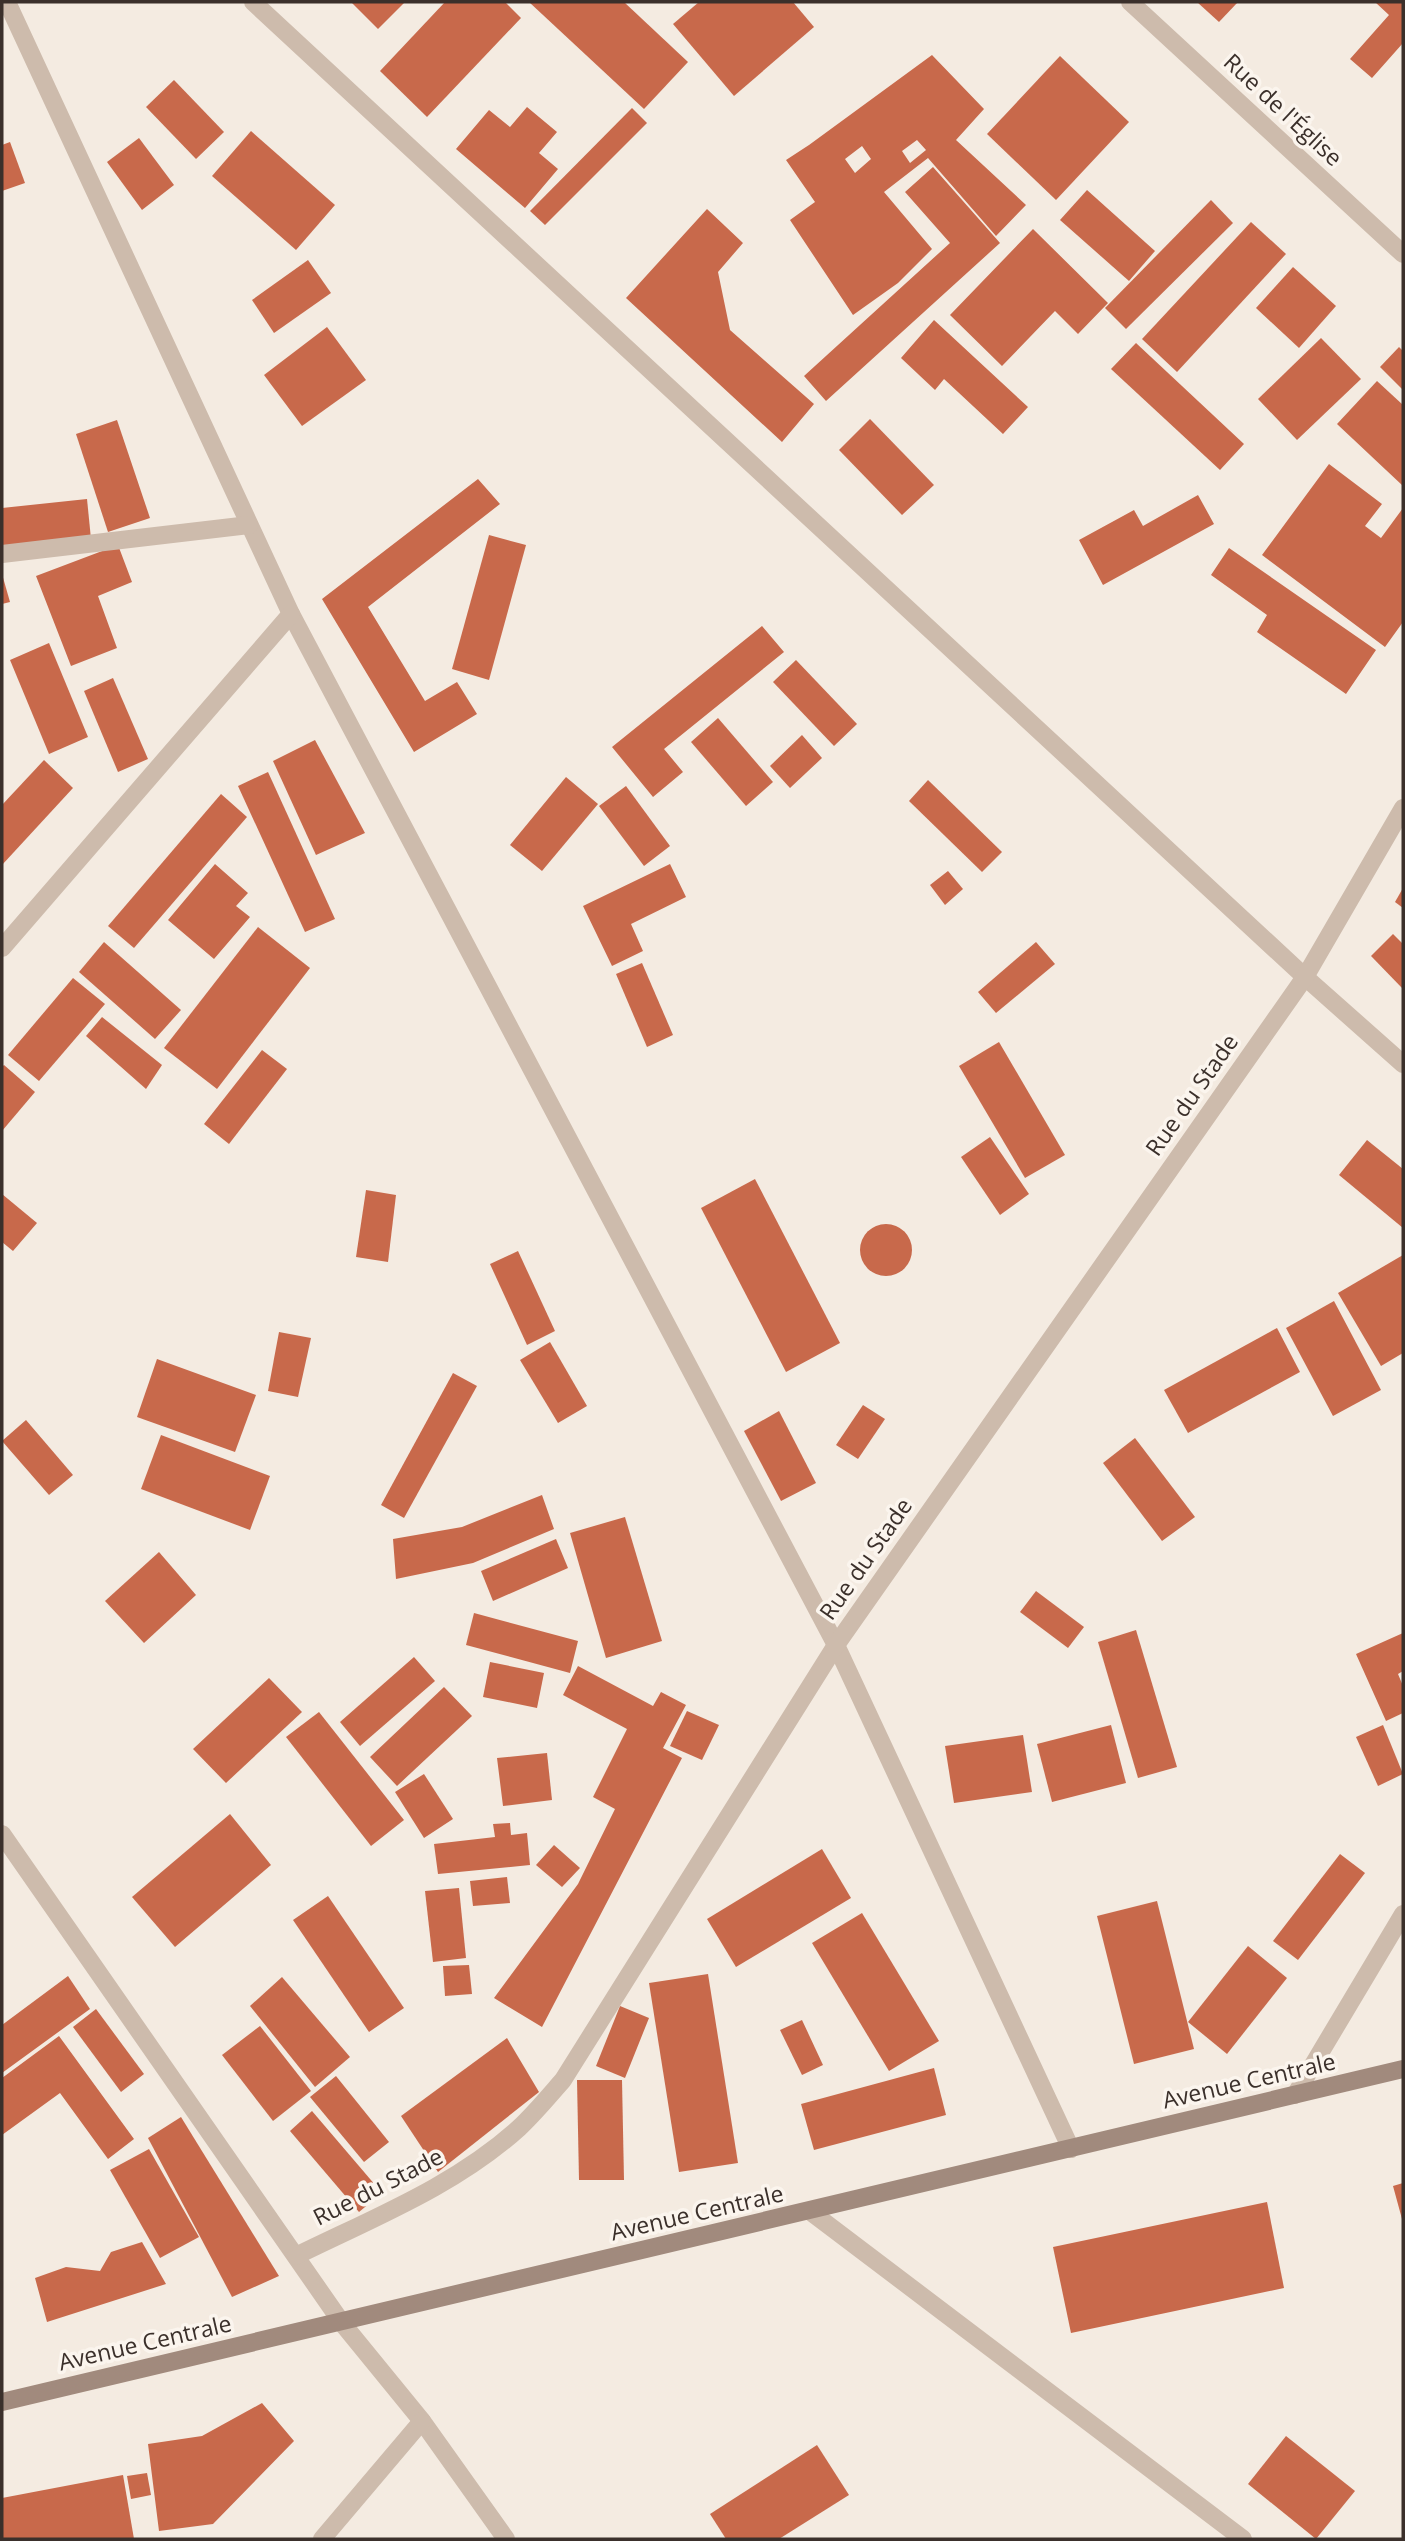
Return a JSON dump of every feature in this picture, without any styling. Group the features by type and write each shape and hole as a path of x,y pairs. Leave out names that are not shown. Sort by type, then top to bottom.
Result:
{"main road":[{"name":"Avenue Centrale","path":"2,2402 811,2213 1403,2069"}],"street":[{"path":"7,2 291,614 836,1645 1071,2149"},
{"path":"253,2 1305,977 1403,1064"},
{"name":"Rue de l'Église","path":"1130,2 1403,254"},
{"path":"2,554 250,525"},
{"path":"2,948 291,614"},
{"name":"Rue du Stade","path":"296,2256 434,2189 470,2166 520,2127 563,2080 836,1645 1305,977 1403,808"},
{"path":"2,1834 342,2323 422,2421 506,2539"},
{"path":"1295,2095 1403,1913"},
{"path":"811,2213 1243,2539"},
{"path":"322,2539 422,2421"}],"building":[{"path":"351,2 405,2 378,29"},
{"path":"445,2 505,2 521,18 427,117 380,71"},
{"path":"529,2 624,2 688,62 644,109"},
{"path":"699,2 793,2 814,27 734,96 673,24"},
{"path":"1197,2 1238,2 1219,22"},
{"path":"1375,2 1403,2 1403,43 1372,78 1350,59 1389,15"},
{"path":"932,55 984,109 956,140 1026,205 996,236 928,158 884,192 932,249 898,283 853,315 790,220 815,202 786,160","holes":["917,140 926,150 910,163 902,151","862,146 871,159 855,173 845,159"]},
{"path":"1060,56 1129,122 1056,200 987,134"},
{"path":"174,80 224,132 196,159 146,107"},
{"path":"527,107 557,132 539,153 558,169 525,208 456,149 489,110 510,127"},
{"path":"632,108 647,123 545,225 530,211"},
{"path":"251,131 335,205 296,250 212,176"},
{"path":"139,138 174,185 142,210 107,162"},
{"path":"10,142 25,183 2,191 2,145"},
{"path":"933,167 1000,243 826,401 804,376 950,243 905,192"},
{"path":"1087,190 1155,251 1129,281 1060,220"},
{"path":"1211,200 1233,223 1126,329 1105,308"},
{"path":"707,209 743,243 718,272 730,330 814,404 782,442 626,298"},
{"path":"1251,222 1286,254 1177,372 1142,339"},
{"path":"1033,229 1108,303 1078,334 1055,311 1002,366 950,315"},
{"path":"308,260 331,293 274,333 252,300"},
{"path":"1293,267 1336,306 1299,348 1256,308"},
{"path":"934,320 1028,407 1003,434 944,379 935,390 901,358"},
{"path":"327,327 366,380 302,426 264,375"},
{"path":"1321,338 1361,379 1297,440 1258,399"},
{"path":"1136,343 1244,444 1220,470 1111,369"},
{"path":"1399,347 1403,351 1403,390 1380,367"},
{"path":"1377,381 1403,405 1403,486 1337,424"},
{"path":"870,419 934,485 902,515 839,450"},
{"path":"117,420 150,518 108,532 76,434"},
{"path":"1329,464 1382,504 1365,526 1381,538 1403,508 1403,622 1385,647 1262,555"},
{"path":"478,479 500,504 368,607 425,701 457,682 477,714 414,752 322,599"},
{"path":"1198,495 1214,524 1103,585 1079,540 1134,510 1143,526"},
{"path":"87,499 91,539 2,548 2,508"},
{"path":"489,535 526,545 489,680 452,669"},
{"path":"118,545 132,582 98,596 117,648 71,666 36,576"},
{"path":"1229,548 1376,650 1346,694 1257,632 1267,615 1211,575"},
{"path":"2,574 10,602 2,604"},
{"path":"762,626 784,652 664,749 683,772 653,797 612,747"},
{"path":"49,643 88,737 49,754 10,660"},
{"path":"796,660 857,724 834,746 773,682"},
{"path":"113,678 148,759 118,772 84,691"},
{"path":"718,718 773,782 746,806 691,742"},
{"path":"802,735 822,758 790,788 770,766"},
{"path":"315,740 365,833 316,855 273,761"},
{"path":"44,760 73,788 2,865 2,805"},
{"path":"268,772 335,919 305,932 238,786"},
{"path":"566,777 598,804 542,871 510,845"},
{"path":"928,780 1002,852 982,872 909,801"},
{"path":"626,786 670,846 644,866 599,806"},
{"path":"221,794 247,817 134,948 108,926"},
{"path":"215,864 248,893 236,906 250,917 214,959 168,920"},
{"path":"670,864 686,897 631,924 643,951 612,966 583,906"},
{"path":"948,871 963,889 945,905 930,885"},
{"path":"1403,888 1403,908 1395,902"},
{"path":"258,927 310,968 217,1089 164,1048"},
{"path":"1393,934 1403,944 1403,989 1371,956"},
{"path":"104,942 181,1010 155,1039 79,972"},
{"path":"1036,942 1055,964 996,1013 978,992"},
{"path":"642,963 673,1035 647,1047 616,974"},
{"path":"73,978 105,1004 39,1081 8,1055"},
{"path":"102,1017 162,1065 146,1089 86,1036"},
{"path":"999,1042 1065,1155 1025,1178 959,1066"},
{"path":"262,1050 287,1069 229,1144 204,1124"},
{"path":"4,1065 35,1092 2,1131 2,1067"},
{"path":"990,1137 1029,1194 1000,1215 961,1157"},
{"path":"1367,1140 1403,1169 1403,1228 1339,1175"},
{"path":"755,1179 840,1343 786,1372 701,1208"},
{"path":"366,1190 396,1195 388,1262 356,1257"},
{"path":"2,1194 37,1223 13,1251 2,1242"},
{"path":"886,1224 905,1231 912,1250 905,1269 886,1276 867,1269 860,1250 867,1231"},
{"path":"518,1251 555,1331 527,1345 490,1264"},
{"path":"1403,1255 1403,1353 1381,1366 1338,1293"},
{"path":"1334,1301 1381,1390 1333,1416 1286,1328"},
{"path":"1277,1328 1300,1372 1188,1433 1164,1390"},
{"path":"279,1332 311,1338 298,1397 268,1391"},
{"path":"550,1342 587,1406 558,1423 520,1360"},
{"path":"157,1359 256,1395 235,1452 137,1417"},
{"path":"453,1373 477,1386 404,1518 381,1505"},
{"path":"863,1405 885,1419 858,1459 836,1445"},
{"path":"779,1411 816,1483 781,1501 744,1431"},
{"path":"26,1420 73,1475 49,1495 2,1441"},
{"path":"161,1435 270,1476 250,1530 141,1489"},
{"path":"1135,1438 1195,1517 1162,1541 1103,1463"},
{"path":"542,1495 554,1529 473,1563 396,1579 393,1539 462,1527"},
{"path":"625,1517 662,1641 606,1658 570,1533"},
{"path":"556,1539 568,1568 493,1601 481,1571"},
{"path":"159,1552 196,1595 144,1643 105,1601"},
{"path":"1036,1591 1084,1627 1068,1648 1020,1612"},
{"path":"474,1613 578,1641 570,1673 466,1645"},
{"path":"1136,1630 1177,1767 1138,1778 1098,1642"},
{"path":"1403,1633 1403,1671 1398,1674 1403,1686 1403,1713 1386,1721 1356,1654"},
{"path":"414,1657 435,1681 360,1746 340,1722"},
{"path":"490,1662 544,1673 537,1708 483,1697"},
{"path":"578,1666 653,1706 661,1692 686,1705 663,1748 682,1758 542,2027 494,1998 578,1884 615,1809 593,1797 627,1729 563,1695"},
{"path":"269,1678 302,1712 226,1783 193,1749"},
{"path":"444,1687 472,1716 397,1786 370,1757"},
{"path":"687,1711 719,1725 702,1760 670,1746"},
{"path":"319,1712 404,1820 371,1846 286,1737"},
{"path":"1111,1725 1126,1783 1052,1802 1037,1744"},
{"path":"1383,1725 1403,1774 1378,1786 1356,1737"},
{"path":"1023,1735 1032,1792 954,1803 945,1746"},
{"path":"547,1753 552,1800 503,1806 497,1758"},
{"path":"424,1774 453,1819 424,1838 395,1792"},
{"path":"230,1814 271,1865 175,1947 132,1897"},
{"path":"510,1823 511,1835 527,1833 530,1865 438,1874 434,1844 495,1837 493,1824"},
{"path":"554,1845 580,1868 562,1887 536,1865"},
{"path":"822,1849 851,1898 736,1967 707,1919"},
{"path":"1340,1854 1365,1873 1298,1960 1273,1941"},
{"path":"507,1877 510,1903 473,1906 470,1881"},
{"path":"459,1888 466,1958 433,1962 425,1891"},
{"path":"328,1896 404,2008 369,2032 293,1920"},
{"path":"1157,1901 1194,2049 1134,2064 1097,1916"},
{"path":"862,1913 939,2041 889,2071 812,1943"},
{"path":"1248,1946 1287,1978 1227,2054 1188,2022"},
{"path":"469,1965 472,1994 445,1996 443,1966"},
{"path":"708,1974 738,2163 679,2172 649,1983"},
{"path":"68,1976 90,2009 2,2073 2,2025"},
{"path":"282,1977 350,2057 315,2087 250,2006"},
{"path":"620,2006 649,2018 625,2078 596,2066"},
{"path":"96,2009 144,2074 121,2092 73,2027"},
{"path":"802,2020 823,2065 802,2075 780,2030"},
{"path":"260,2026 311,2091 273,2121 222,2055"},
{"path":"59,2036 134,2139 108,2159 60,2093 2,2135 2,2078"},
{"path":"507,2038 539,2092 438,2172 401,2116"},
{"path":"934,2068 946,2115 814,2150 801,2104"},
{"path":"336,2076 389,2142 364,2162 310,2097"},
{"path":"577,2080 622,2080 624,2180 579,2180"},
{"path":"312,2111 382,2193 359,2212 290,2131"},
{"path":"181,2117 279,2276 232,2297 148,2138"},
{"path":"149,2149 199,2237 160,2258 110,2170"},
{"path":"1403,2183 1403,2219 1402,2219 1393,2186"},
{"path":"1267,2202 1284,2288 1071,2333 1053,2247"},
{"path":"142,2242 166,2284 47,2322 35,2278 66,2267 100,2271 111,2252"},
{"path":"262,2403 294,2441 213,2524 159,2531 148,2444 202,2436"},
{"path":"1286,2436 1355,2491 1316,2539 1248,2484"},
{"path":"817,2445 849,2495 779,2539 726,2539 710,2514"},
{"path":"147,2473 151,2495 131,2499 127,2476"},
{"path":"123,2475 134,2539 2,2539 2,2498"}]}
